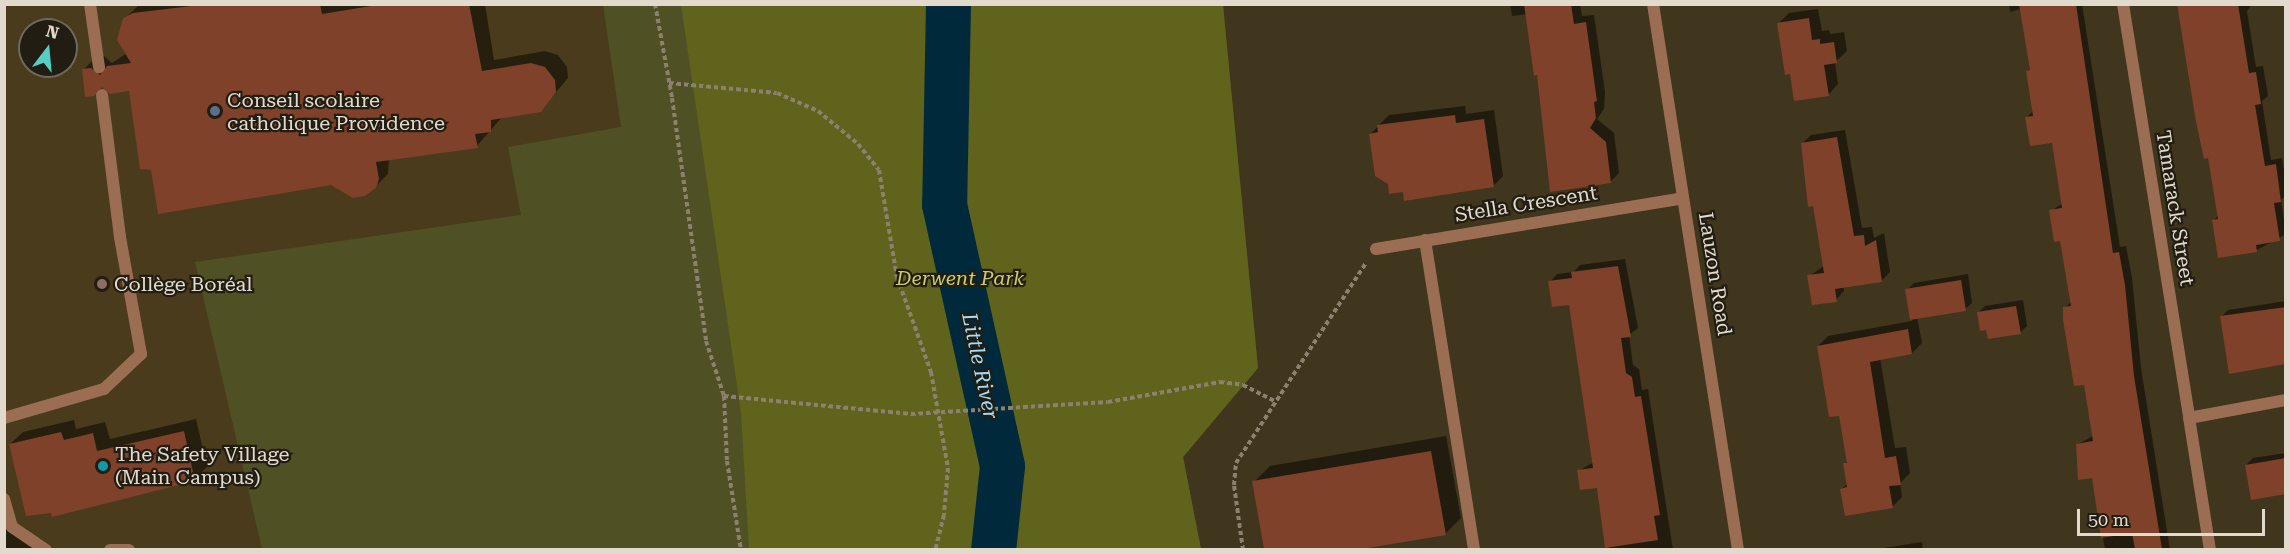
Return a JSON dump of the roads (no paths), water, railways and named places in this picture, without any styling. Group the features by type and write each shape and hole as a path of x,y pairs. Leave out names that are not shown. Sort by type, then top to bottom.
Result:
{"street":[{"path":"90,4 99,67"},
{"name":"Lauzon Road","path":"1653,4 1738,549"},
{"name":"Tamarack Street","path":"2123,4 2210,549"},
{"path":"4,418 104,389 141,354 120,237 102,95"},
{"name":"Stella Crescent","path":"1376,249 1683,198"},
{"path":"1425,240 1474,549"},
{"path":"2189,418 2286,400"},
{"path":"4,499 12,527 46,549"},
{"path":"110,549 129,549"}],"waterway":[{"name":"Little River","path":"948,4 944,204 1002,466 993,550"}],"place":[{"name":"Conseil scolaire catholique Providence","path":"215,111"},
{"name":"Collège Boréal","path":"102,284"},
{"name":"The Safety Village (Main Campus)","path":"103,466"}],"park label":[{"name":"Derwent Park","path":"960,278"}]}
